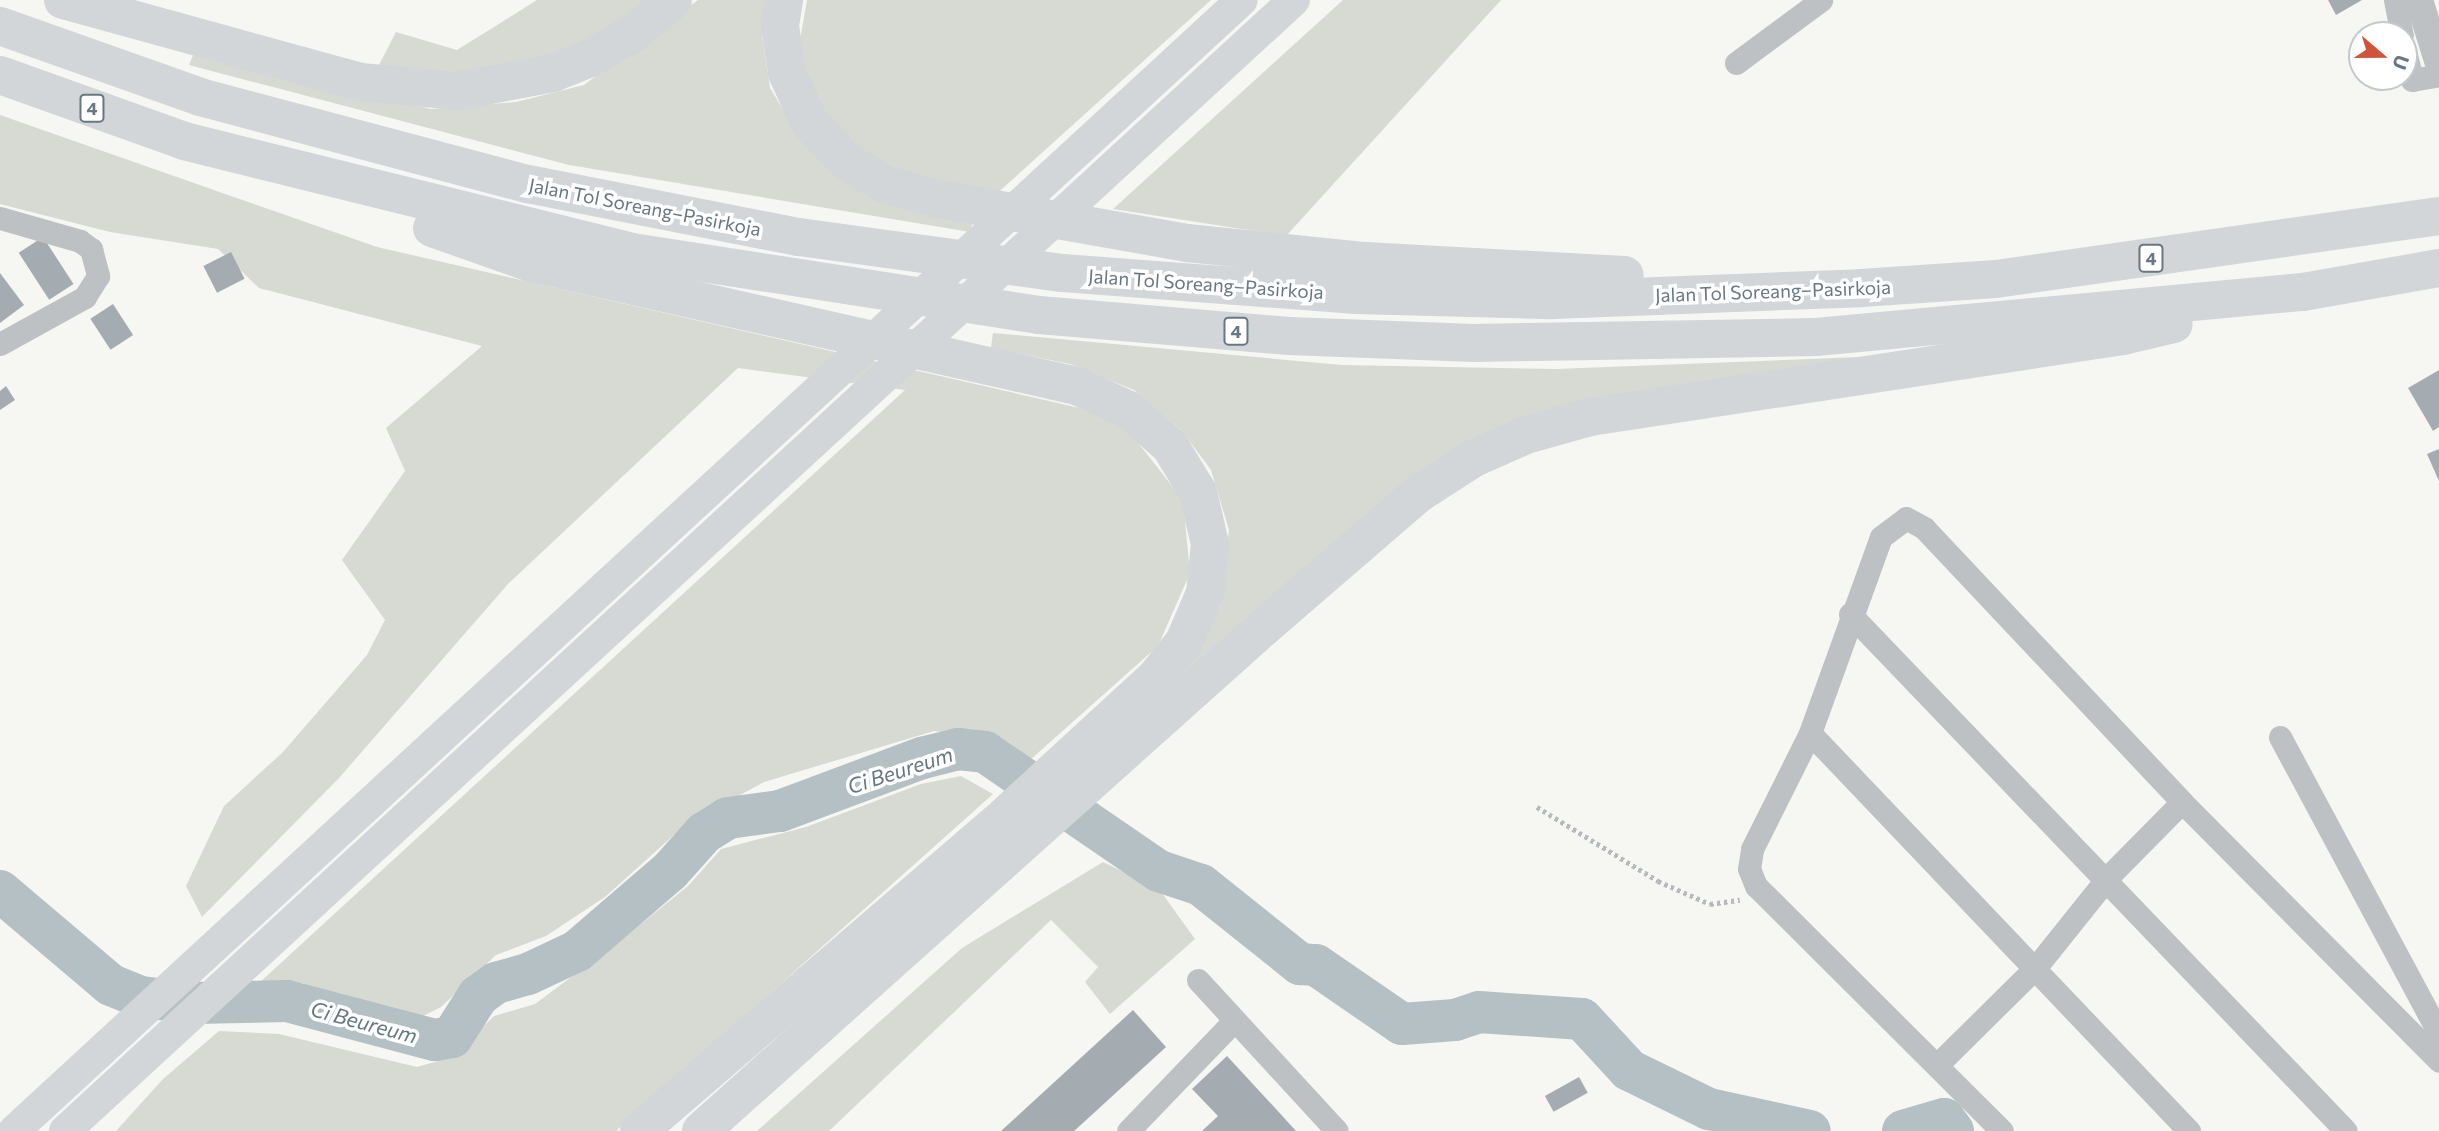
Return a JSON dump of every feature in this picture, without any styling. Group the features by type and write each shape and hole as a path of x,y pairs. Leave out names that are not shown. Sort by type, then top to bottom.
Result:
{"highway":[{"path":"63,0 360,82 459,91 553,74 590,58 634,33 673,0"},
{"path":"784,0 780,26 787,74 810,123 846,161 875,178 938,199 1186,243 1352,259 1861,288"},
{"name":"Jalan Tol Soreang–Pasirkoja","path":"0,26 200,97 396,151 668,215 799,237 1063,273 1356,295 1553,300 1861,288 1996,279 2439,216"},
{"name":"4","path":"0,75 184,141 632,252 1039,315 1289,336 1474,343 1816,337 2303,292 2439,268"},
{"path":"184,141 531,263 1036,374 1129,410 1170,446 1198,492 1210,544 1205,593 1184,642 1107,746"},
{"path":"701,1131 1009,833 1107,746 1418,494 1472,459 1526,435 1590,417 2123,337 2303,292"},
{"path":"639,1131 1009,833"}],"main road":[{"path":"14,1131 116,1033 1242,0"},
{"path":"65,1131 262,945 1294,0"}],"street":[{"path":"1736,63 1821,0"},
{"path":"2395,0 2399,21"},
{"path":"2418,77 2438,66 2419,0"},
{"path":"0,218 79,241 91,249 98,276 85,297 0,344"},
{"path":"2002,1131 1938,1064 1756,886 1749,869 1752,849 1810,733 1850,614 1881,537 1906,518 1924,528 2182,803 2439,1061"},
{"path":"1850,614 2108,877 2346,1131"},
{"path":"1810,733 2036,967 2189,1131"},
{"path":"2280,737 2439,1033"},
{"path":"1938,1064 2036,967 2108,877 2182,803"},
{"path":"1198,980 1337,1131"},
{"path":"1128,1131 1234,1021"}],"path":[{"path":"1537,807 1658,881 1710,904 1736,903 1756,886"}],"shaded area":[{"path":"537,0 654,0 612,32 495,76 379,65 396,32 457,50"},
{"path":"698,0 767,0 762,35 770,88 803,142 973,222 970,232 569,165 189,65 194,53 431,109 516,102 584,85"},
{"path":"807,0 1211,0 993,197 924,185 866,158 809,95 799,46"},
{"path":"1343,0 1501,0 1286,236 1113,209"},
{"path":"0,115 377,247 1106,414 1139,444 1183,500 1190,573 1158,646 1030,760 1001,739 934,731 764,782 685,825 605,897 546,936 496,955 441,1007 419,1018 388,1007 339,1007 303,983 258,984 905,390 738,368 508,584 339,778 202,917 186,886 224,806 283,752 367,655 385,620 342,560 405,471 386,428 482,346 259,288 218,249 110,232 0,204"},
{"path":"993,333 1342,365 1556,369 1859,357 1460,451 1179,679 1221,604 1229,530 1211,470 1182,431 1134,390 1070,364 991,348"},
{"path":"961,776 993,794 616,1131 116,1131 163,1079 219,1031 279,1034 417,1067 452,1057 494,1016 535,1004 621,940 688,886 721,849 806,827 921,784"},
{"path":"1103,862 1159,889 1195,939 1110,1014 1085,982 1098,967 1051,920 829,1131 757,1131 962,948"}],"building":[{"path":"2328,0 2362,0 2336,15"},
{"path":"43,237 73,284 49,300 19,253"},
{"path":"231,252 245,279 217,293 203,266"},
{"path":"0,273 24,305 0,323"},
{"path":"113,304 133,335 111,350 90,319"},
{"path":"2439,370 2439,427 2433,431 2408,388"},
{"path":"6,386 15,400 0,410 0,391"},
{"path":"2439,449 2439,481 2427,454"},
{"path":"1133,1010 1166,1047 1074,1131 1001,1131"},
{"path":"1227,1056 1296,1131 1202,1131 1218,1116 1192,1089"},
{"path":"1579,1077 1588,1093 1554,1112 1545,1096"}],"waterway":[{"name":"Ci Beureum","path":"0,891 111,985 141,997 194,1003 287,1001 435,1040 452,1037 478,996 496,983 528,974 577,951 670,871 704,833 728,818 780,811 922,758 958,749 985,752 1159,871 1201,885 1300,964 1316,965 1402,1024 1455,1020 1479,1012 1582,1019 1629,1070 1709,1109 1810,1131"},
{"name":"Ci Beureum","path":"1903,1131 1944,1119 1953,1131"}]}
